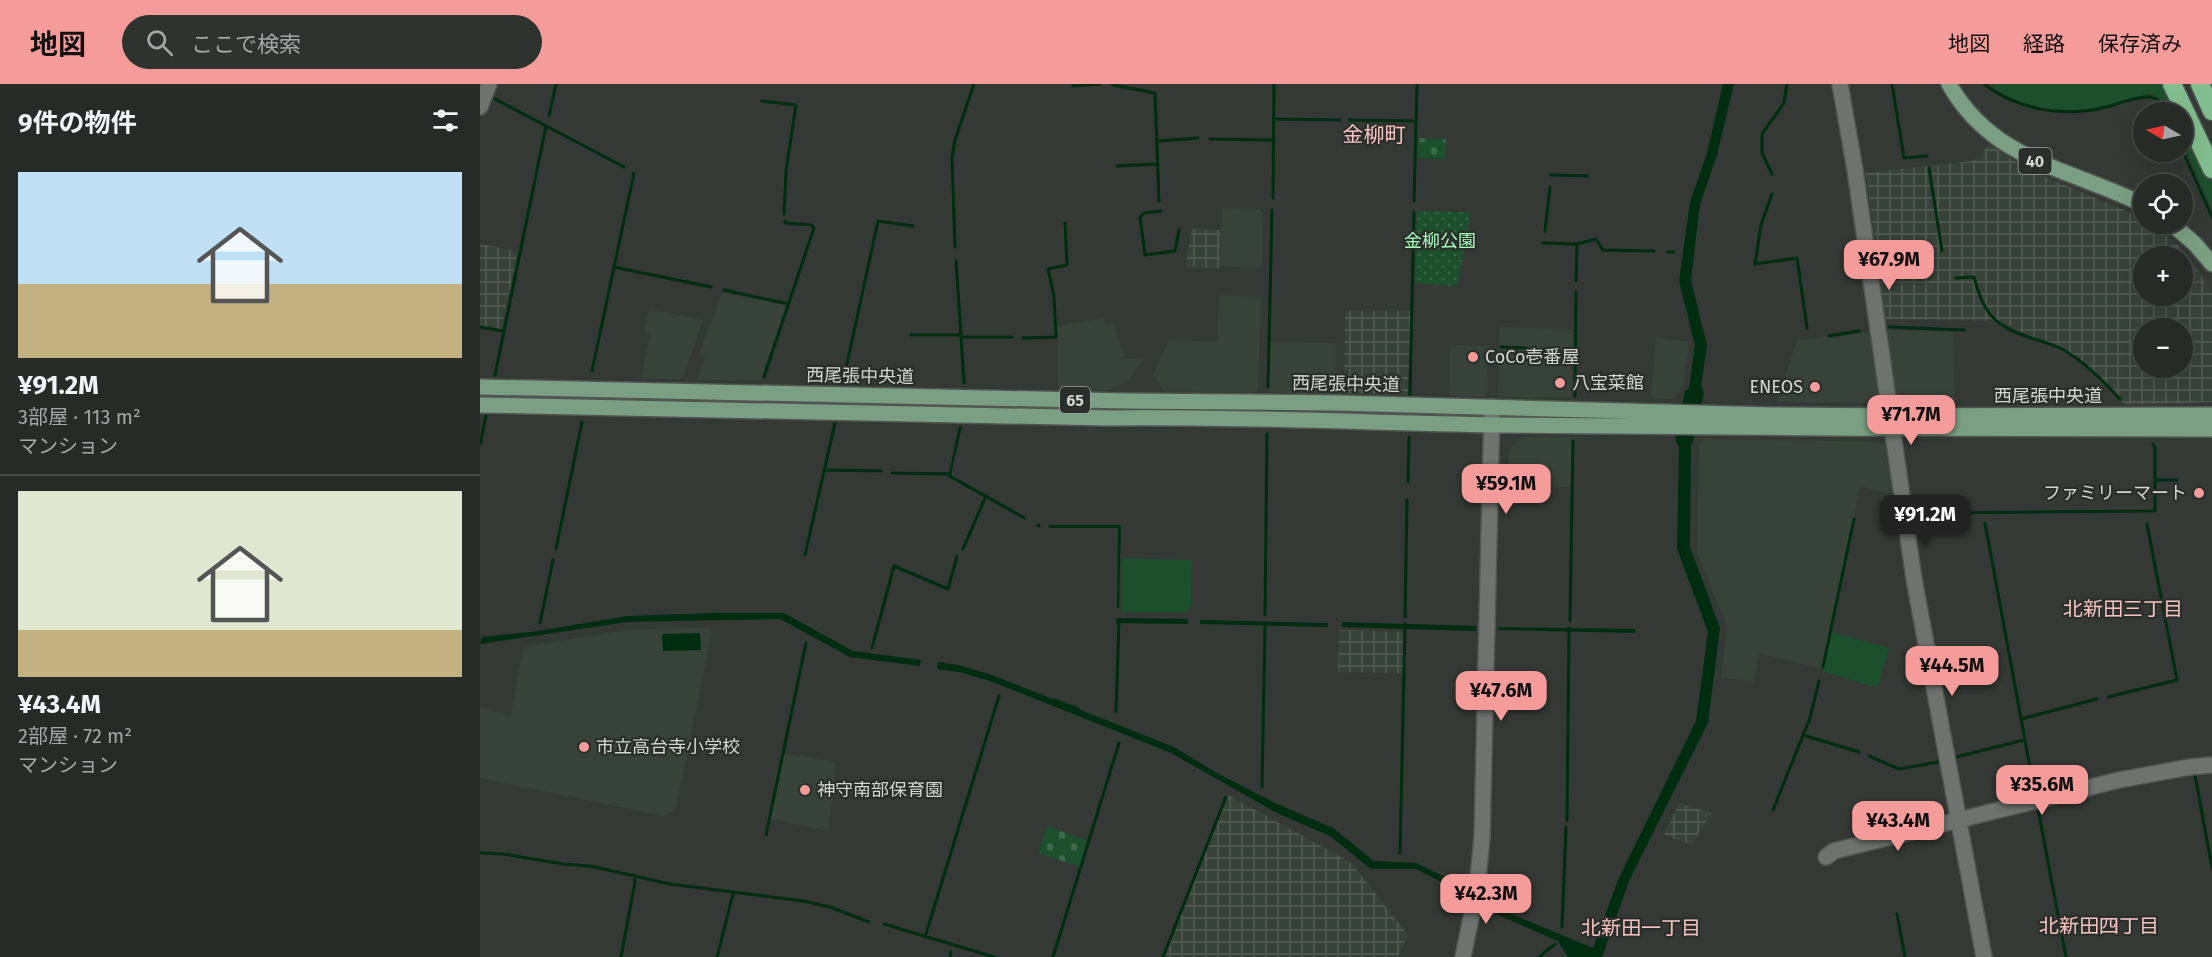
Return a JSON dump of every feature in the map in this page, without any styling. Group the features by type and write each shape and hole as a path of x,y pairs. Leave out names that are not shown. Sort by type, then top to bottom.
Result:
{"highway":[{"path":"2172,84 2212,169"},
{"path":"2183,84 2212,152"},
{"path":"2200,84 2212,111"}],"main road":[{"name":"40","path":"1949,84 1971,114 1989,132 2005,143 2037,162 2133,201"},
{"path":"2184,234 2212,264"},
{"name":"西尾張中央道","path":"480,387 1127,401 1305,402 1492,407 1669,420 2212,429"},
{"name":"西尾張中央道","path":"480,405 1108,417 1290,418 1491,425 1669,420"},
{"name":"西尾張中央道","path":"1892,423 2212,415"}],"street":[{"path":"480,107 489,84"},
{"path":"1840,84 1855,170 1914,579 1984,957"},
{"path":"1463,957 1477,888 1482,838 1492,407"},
{"path":"1826,857 1834,851 2119,780 2212,765"}],"shaded area":[{"path":"1723,84 1734,84 1717,155 1700,204 1691,280 1707,346 1701,386 1704,393 1691,445 1690,547 1720,628 1708,723 1629,881 1602,957 1568,957 1558,941 1496,914 1499,909 1593,948 1618,880 1696,721 1708,632 1677,549 1679,447 1675,440 1685,391 1689,388 1695,345 1679,281 1690,202 1707,153"},
{"path":"1989,144 2029,170 2133,215 2133,234 2163,234 2177,244 2179,246 2133,246 2133,306 2193,306 2193,263 2197,268 2212,293 2212,402 2125,405 2100,376 2063,348 2034,338 2001,321 1885,319 1866,173 1972,161 1980,157"},
{"path":"1222,208 1259,209 1263,213 1262,268 1220,266"},
{"path":"1192,229 1221,230 1220,268 1185,267"},
{"path":"480,244 518,251 501,329 480,326"},
{"path":"722,293 786,305 760,381 697,380 705,357 699,354"},
{"path":"1219,295 1261,297 1258,390 1254,393 1164,391 1153,375 1169,340 1217,342"},
{"path":"649,309 703,320 683,377 641,379 650,334 644,332"},
{"path":"1345,311 1410,311 1408,395 1346,393 1344,390"},
{"path":"1104,318 1105,323 1113,322 1125,359 1144,358 1129,380 1108,390 1058,388 1057,326"},
{"path":"1499,327 1573,329 1572,398 1501,397 1498,394"},
{"path":"1886,330 1953,332 1955,404 1905,404 1894,395"},
{"path":"1870,332 1879,396 1872,403 1777,402 1797,340"},
{"path":"1656,337 1690,342 1683,388 1671,399 1654,398 1651,395"},
{"path":"1270,342 1335,343 1335,389 1330,394 1269,392"},
{"path":"1450,345 1488,346 1487,393 1484,397 1449,396"},
{"path":"959,426 962,426 951,475 1026,517 1025,520 948,477"},
{"path":"1521,437 1571,437 1571,487 1508,486 1509,450"},
{"path":"1705,439 1880,442 1888,449 1896,496 1860,486 1822,669 1759,653 1754,682 1721,677 1727,627 1697,552 1699,445"},
{"path":"1049,525 1121,525 1119,608 1117,608 1118,528 1049,528"},
{"path":"784,613 853,651 921,660 920,666 850,657 780,619 627,622 480,644 482,637 538,631 627,616"},
{"path":"1116,618 1188,619 1188,624 1116,623"},
{"path":"1200,620 1328,623 1328,627 1200,624"},
{"path":"1342,622 1476,626 1476,631 1342,627"},
{"name":"市立高台寺小学校","path":"708,627 712,631 676,808 663,816 480,778 480,708 511,715 523,647 627,630"},
{"path":"1498,627 1635,629 1635,633 1498,630"},
{"path":"1339,630 1404,632 1403,673 1338,672"},
{"path":"700,633 701,650 663,651 662,634"},
{"path":"938,662 992,675 1174,747 1215,772 1275,803 1333,828 1374,861 1416,863 1462,885 1458,890 1416,869 1371,869 1330,836 1277,813 1171,753 990,681 959,672 937,669"},
{"name":"神守南部保育園","path":"784,753 836,762 828,831 770,819"},
{"path":"1228,795 1353,865 1408,935 1398,957 1165,957"},
{"path":"1679,803 1711,813 1692,845 1664,835"}],"green space":[{"path":"1990,84 2164,84 2173,102 2163,102 2149,94 2115,104 2067,110 2039,107 2013,99"},
{"path":"1419,138 1446,139 1445,159 1418,158"},
{"path":"2193,143 2212,182 2212,210 2191,162"},
{"name":"金柳公園","path":"1417,211 1471,212 1457,286 1415,283"},
{"path":"1122,558 1192,560 1191,606 1187,612 1121,612"},
{"path":"1831,632 1889,648 1879,684 1874,687 1823,671"},
{"path":"1047,826 1088,841 1080,867 1038,853"}],"waterway":[{"path":"549,116 556,84"},
{"path":"955,247 952,158 955,140 974,84"},
{"path":"1073,86 1100,84"},
{"path":"1273,198 1274,84"},
{"path":"1414,201 1417,84"},
{"path":"1772,174 1762,153 1762,134 1784,103 1787,84"},
{"path":"1892,84 1904,158 1927,156"},
{"path":"1984,84 1997,93 2027,106 2058,111 2090,110 2146,97 2154,98 2159,102"},
{"path":"1113,85 1155,93 1159,201"},
{"path":"495,99 624,167"},
{"path":"762,101 796,105 786,171 784,214"},
{"path":"1274,119 1340,120"},
{"path":"1349,120 1416,121"},
{"path":"495,375 546,126"},
{"path":"1157,141 1198,138"},
{"path":"1210,139 1274,140"},
{"path":"2188,162 2212,217"},
{"path":"1117,166 1158,164"},
{"path":"1929,168 1942,251"},
{"path":"592,371 634,173"},
{"path":"1551,175 1588,176"},
{"path":"1545,231 1550,187"},
{"path":"1772,194 1761,225 1755,264 1797,258 1807,328"},
{"path":"1268,387 1272,210"},
{"path":"1161,211 1144,213 1140,217 1145,255 1175,251 1179,230"},
{"path":"1410,395 1414,212"},
{"path":"764,377 814,228 812,225 785,223 785,221"},
{"path":"843,382 878,221 913,226"},
{"path":"1023,338 1056,337 1054,296 1048,269 1067,265 1065,223"},
{"path":"1543,243 1577,244 1596,239 1603,250 1654,251"},
{"path":"1576,281 1577,244"},
{"path":"1667,252 1674,252"},
{"path":"956,260 964,383"},
{"path":"614,267 711,287"},
{"path":"1956,278 1974,277 1985,307 1996,321 2014,332 2056,346 2077,358 2120,399"},
{"path":"724,290 788,304"},
{"path":"1575,396 1576,292"},
{"path":"480,327 503,331"},
{"path":"1889,327 1965,330"},
{"path":"1829,336 1859,331"},
{"path":"911,335 961,335"},
{"path":"961,337 1012,337"},
{"path":"1501,347 1527,348"},
{"path":"480,444 486,416"},
{"path":"556,549 582,422"},
{"path":"805,555 835,423"},
{"path":"1265,615 1267,434"},
{"path":"1408,482 1409,437"},
{"path":"1570,621 1573,441"},
{"path":"1936,513 2155,511 2155,447 2153,444"},
{"path":"824,470 881,471"},
{"path":"892,473 950,474"},
{"path":"2155,480 2177,480"},
{"path":"963,549 986,496"},
{"path":"1405,617 1407,500"},
{"path":"1823,667 1854,519"},
{"path":"1985,523 2034,789"},
{"path":"2108,697 2177,680 2147,524"},
{"path":"872,648 894,566 948,589 957,556"},
{"path":"540,623 553,560"},
{"path":"1116,712 1119,622"},
{"path":"1400,853 1405,624"},
{"path":"1262,787 1265,626"},
{"path":"1567,821 1569,628"},
{"path":"766,835 806,643"},
{"path":"1773,810 1810,718 1819,681"},
{"path":"925,937 999,696"},
{"path":"2021,719 2097,699"},
{"path":"1054,700 1078,709"},
{"path":"1803,735 1859,752"},
{"path":"1956,757 2024,740"},
{"path":"1053,957 1119,743"},
{"path":"1869,756 1899,769 1938,762"},
{"path":"2195,775 2212,868"},
{"path":"1163,957 1226,797"},
{"path":"2038,809 2066,957"},
{"path":"1562,927 1566,827"},
{"path":"480,853 504,854 590,866 670,884 803,901 830,907 869,922"},
{"path":"621,957 635,882 634,875"},
{"path":"717,957 733,894"},
{"path":"1897,914 1905,957"},
{"path":"884,924 994,957"},
{"path":"1539,957 1555,944"},
{"path":"950,957 951,952"}],"place":[{"name":"CoCo壱番屋","path":"1473,357"},
{"name":"八宝菜館","path":"1560,383"},
{"name":"ENEOS","path":"1815,387"},
{"name":"ファミリーマート","path":"2199,493"},
{"name":"市立高台寺小学校","path":"584,747"},
{"name":"神守南部保育園","path":"805,790"}],"district":[{"name":"金柳町","path":"1374,135"},
{"name":"北新田三丁目","path":"2123,609"},
{"name":"北新田四丁目","path":"2099,926"},
{"name":"北新田一丁目","path":"1641,928"}]}
